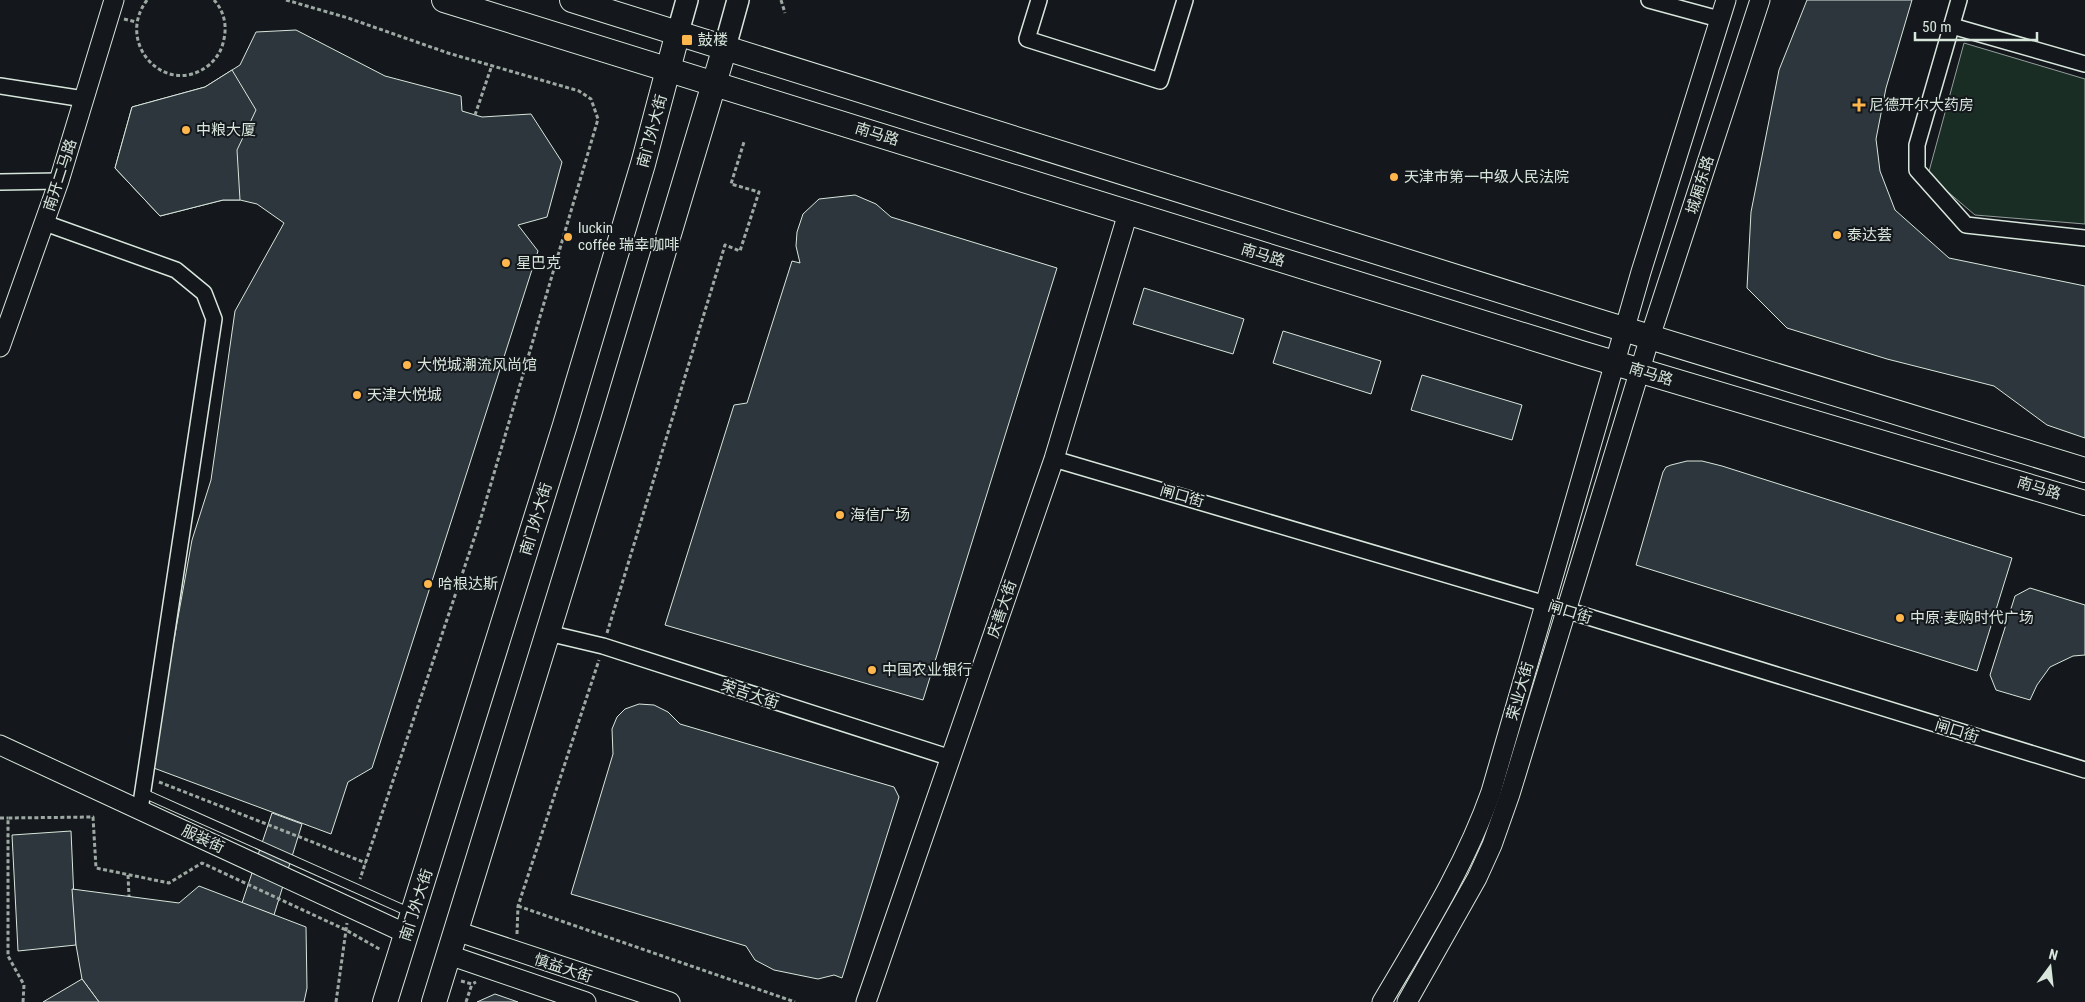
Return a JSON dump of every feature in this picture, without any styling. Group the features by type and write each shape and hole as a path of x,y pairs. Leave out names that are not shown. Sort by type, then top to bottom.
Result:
{"main road":[{"name":"南马路","path":"444,0 1641,371 2085,503"},
{"name":"南马路","path":"572,0 1624,329 2085,470"},
{"path":"678,32 686,0"},
{"path":"434,1002 548,633 738,0"},
{"name":"南门外大街","path":"385,1002 565,425 643,164 678,32"}],"street":[{"name":"南开二马路","path":"0,347 59,181 114,0"},
{"path":"1039,0 1027,39 1160,81 1185,0"},
{"path":"1649,0 1719,19"},
{"name":"城厢东路","path":"1615,363 1726,0"},
{"name":"城厢东路","path":"1641,371 1650,337 1760,0"},
{"path":"1959,0 1917,145 1917,170 1966,225 2085,238"},
{"path":"1952,26 2085,64"},
{"path":"0,86 84,100"},
{"path":"0,182 59,181"},
{"name":"庆善大街","path":"866,1002 1054,458 1128,213"},
{"path":"44,223 176,270 204,293 214,319 142,801"},
{"name":"荣业大街","path":"1382,1002 1452,880 1482,819 1615,363"},
{"name":"荣业大街","path":"1407,1002 1463,904 1492,845 1510,794 1641,371"},
{"name":"闸口街","path":"1054,458 1566,610 2085,770"},
{"name":"荣吉大街","path":"548,633 603,646 950,758"},
{"name":"服装街","path":"0,745 142,801 350,909 410,924"},
{"name":"慎益大街","path":"456,931 670,1002"},
{"name":"慎益大街","path":"445,965 498,973 586,1002"}],"lane":[{"path":"142,801 357,889 410,924"}],"path":[{"path":"147,0 140,9 136,22 136,37 140,50 148,62 160,70 173,75 189,74 204,69 215,59 223,46 226,30 223,15 214,0"},
{"path":"286,0 348,18 448,53 579,91 592,99 598,119 480,521 357,889"},
{"path":"781,0 785,13"},
{"path":"475,115 492,65"},
{"path":"516,952 518,906 603,646 724,245 740,251 758,192 731,184 744,142"},
{"path":"145,776 366,863"},
{"path":"0,818 93,817 96,868 169,883 202,863 346,930 398,960"},
{"path":"8,818 8,956 24,985 23,1002"},
{"path":"128,875 129,896"},
{"path":"518,906 795,1002"},
{"path":"336,1002 350,909"},
{"path":"445,965 472,984"},
{"path":"466,1002 472,984 498,973"}],"green space":[{"path":"1964,43 2085,79 2085,224 1975,215 1928,175"}],"building":[{"name":"泰达荟","path":"1807,0 1912,0 1886,88 1876,139 1880,171 1895,210 1949,258 2085,286 2085,438 2047,425 1994,386 1887,359 1787,328 1747,288 1751,212 1779,70"},
{"name":"天津大悦城","path":"296,30 385,76 461,96 462,111 482,117 531,114 562,162 547,217 518,225 538,251 372,768 348,782 331,834 151,767 192,540 211,480 235,311 284,223 257,204 240,200 223,200 160,216 115,168 132,107 205,87 240,65 256,32"},
{"name":"中粮大厦","path":"232,70 256,110 237,150 240,200 223,200 160,216 115,168 132,107 205,87"},
{"name":"海信广场","path":"855,195 876,204 891,217 1057,268 923,700 665,625 734,405 747,403 792,261 800,263 796,246 797,232 803,214 819,199"},
{"path":"1144,288 1244,319 1233,354 1133,324"},
{"path":"1283,331 1381,361 1371,394 1273,363"},
{"path":"1422,375 1522,405 1512,440 1411,410"},
{"name":"中原·麦购时代广场","path":"1687,461 1702,461 1722,466 2012,558 1977,671 1636,565 1663,472 1666,467"},
{"path":"2030,588 2085,605 2085,655 2073,656 2050,667 2037,685 2030,700 1996,690 1990,675 2015,596"},
{"path":"639,704 654,705 668,712 680,724 894,787 899,797 842,978 834,975 818,979 774,970 755,960 746,946 571,894 613,754 612,729 617,717 625,709"},
{"path":"272,813 302,824 274,915 242,903"},
{"path":"71,831 76,945 18,951 12,835"},
{"path":"199,886 306,927 307,988 304,1002 99,1002 82,979 76,945 72,889 179,903"},
{"path":"82,979 99,1002 43,1002"},
{"path":"495,994 518,1002 477,1002"}],"place":[{"name":"鼓楼","path":"687,40"},
{"name":"尼德开尔大药房","path":"1859,105"},
{"name":"中粮大厦","path":"186,130"},
{"name":"天津市第一中级人民法院","path":"1394,177"},
{"name":"泰达荟","path":"1837,235"},
{"name":"luckin coffee 瑞幸咖啡","path":"568,237"},
{"name":"星巴克","path":"506,263"},
{"name":"大悦城潮流风尚馆","path":"407,365"},
{"name":"天津大悦城","path":"357,395"},
{"name":"海信广场","path":"840,515"},
{"name":"哈根达斯","path":"428,584"},
{"name":"中原·麦购时代广场","path":"1900,618"},
{"name":"中国农业银行","path":"872,670"}]}
